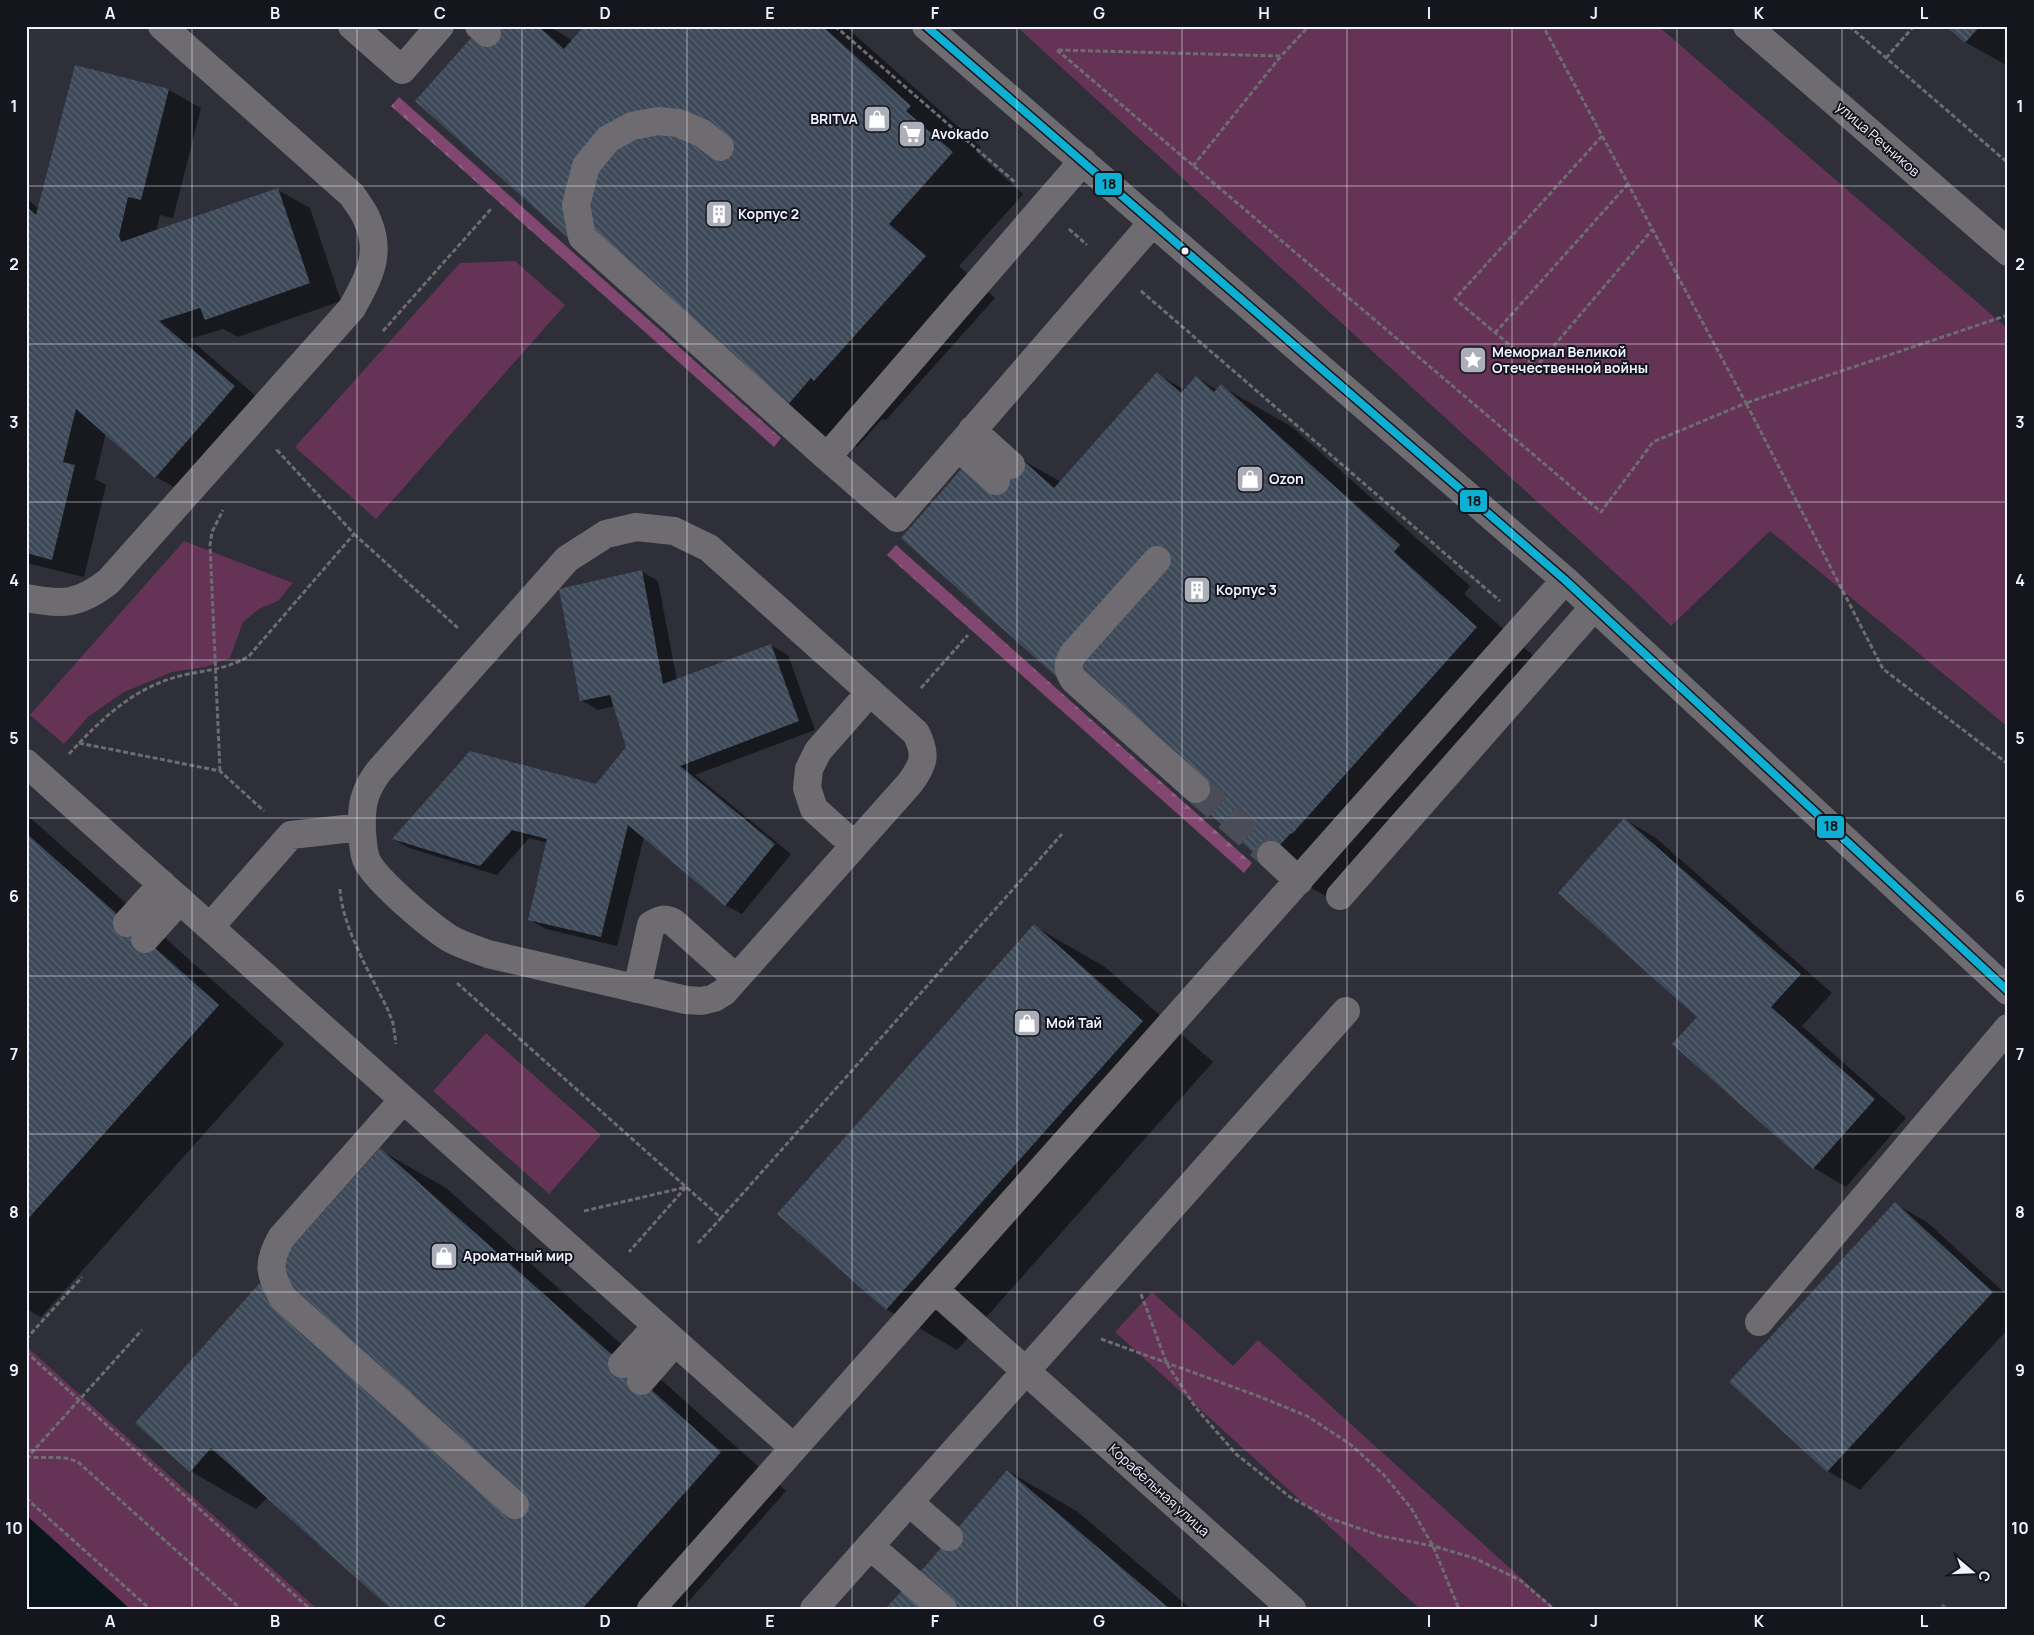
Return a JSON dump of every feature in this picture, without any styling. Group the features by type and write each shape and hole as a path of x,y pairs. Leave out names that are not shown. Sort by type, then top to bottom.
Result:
{"street":[{"path":"26,598 70,602 92,594 108,581 352,308 370,274 374,247 368,222 352,195 162,26"},
{"path":"352,26 402,70 440,26"},
{"path":"926,26 1565,580 2008,992"},
{"name":"улица Речников","path":"1747,26 2008,252"},
{"path":"720,147 702,133 678,123 658,121 632,126 608,138 586,166 576,205 582,237 897,518 1153,222"},
{"path":"827,457 1083,161"},
{"path":"965,439 1004,473"},
{"path":"636,527 674,531 709,548 916,733 923,755 921,768 910,783 724,992 714,998 686,1000 488,954 449,938 388,887 371,868 363,849 361,812 369,784 485,652 567,559 606,534 636,527"},
{"path":"1157,560 1073,654 1068,663 1068,671 1074,680 1196,788"},
{"path":"651,1609 1565,580"},
{"path":"1340,896 1594,607"},
{"path":"854,845 814,809 807,788 809,769 818,751 870,692"},
{"path":"36,772 794,1448"},
{"path":"210,927 291,836 362,827"},
{"path":"1270,855 1299,881"},
{"path":"136,931 171,892"},
{"path":"637,988 651,925 659,919 665,918 673,922 736,978"},
{"path":"814,1609 1346,1011"},
{"path":"1759,1322 2008,1028"},
{"path":"401,1098 280,1238 272,1254 271,1269 274,1283 283,1298 515,1505"},
{"name":"Корабельная улица","path":"935,1290 1292,1609"},
{"path":"631,1373 666,1334"},
{"path":"909,1502 950,1537"},
{"path":"870,1546 943,1609"}],"path":[{"path":"835,26 1526,625"},
{"path":"1193,166 1281,56 1309,26"},
{"path":"1543,26 1746,403 1883,669 2008,764"},
{"path":"1849,26 2008,163"},
{"path":"1886,58 1914,26"},
{"path":"1281,56 1057,50 1601,512 1653,442 1746,403 2008,315"},
{"path":"1602,136 1454,299 1536,367 1652,229"},
{"path":"1495,333 1628,184"},
{"path":"381,333 491,209"},
{"path":"270,457 283,443"},
{"path":"276,450 354,534 485,652"},
{"path":"80,743 220,771 210,545 216,521 229,504"},
{"path":"36,772 80,743 100,720 135,695 161,682 183,675 230,666 249,656 354,534"},
{"path":"936,671 968,634"},
{"path":"340,887 342,907 348,926 393,1024 401,1098"},
{"path":"540,1221 686,1187 605,1279"},
{"path":"698,1243 721,1218"},
{"path":"1125,1259 1152,1319 1167,1364 1196,1408 1236,1454 1290,1497 1329,1518 1381,1536 1433,1546 1474,1558 1520,1580 1554,1609"},
{"path":"26,1339 82,1276"},
{"path":"1066,1326 1258,1396 1307,1416 1350,1444 1384,1475 1411,1508 1433,1546 1459,1609"},
{"path":"27,1457 142,1330"},
{"path":"26,1352 310,1609"},
{"path":"27,1457 59,1456 78,1462 241,1609"},
{"path":"26,1498 150,1609"}],"green space":[{"path":"399,97 781,438 774,447 391,106"},
{"path":"896,545 1252,863 1244,873 887,555"}],"shaded area":[{"path":"1016,26 1658,26 2008,329 2008,727 1770,531 1671,626"},
{"path":"515,261 565,305 376,519 295,447 460,263"},
{"path":"184,541 293,583 278,601 259,609 243,622 230,658 205,667 172,672 124,692 89,716 64,744 30,715"},
{"path":"486,1033 601,1135 549,1194 433,1091"},
{"path":"1152,1292 1233,1366 1258,1340 1555,1609 1420,1609 1115,1332"},
{"path":"26,1346 317,1609 130,1609 26,1515"},
{"path":"26,1515 130,1609 26,1609"}],"building":[{"name":"Корпус 2","path":"494,26 538,26 564,49 584,26 822,26 911,106 906,111 953,152 889,224 926,256 814,381 811,378 786,407 752,402 415,101 472,37"},
{"path":"1946,26 1980,26 1965,43"},
{"path":"75,65 169,89 141,200 128,197 119,236 121,242 278,188 310,283 205,320 200,308 159,321 235,386 155,478 76,409 63,462 75,465 52,560 26,553 26,206 36,215"},
{"name":"Корпус 3","path":"1157,372 1181,393 1196,376 1214,392 1221,384 1400,545 1394,552 1477,627 1292,834 1264,862 901,538 963,467 1018,456 1054,488"},
{"path":"642,570 663,684 771,644 799,721 680,766 775,844 725,906 628,825 601,937 528,920 547,839 512,830 480,866 392,839 470,751 596,784 626,747 610,695 580,701 559,589"},
{"path":"1624,818 1801,974 1771,1007 1875,1099 1813,1169 1672,1044 1697,1017 1558,893"},
{"path":"26,833 219,1005 26,1221"},
{"path":"1034,924 1143,1021 886,1310 777,1214"},
{"path":"380,1148 721,1452 582,1609 391,1609 211,1448 190,1472 135,1423"},
{"path":"1895,1202 1993,1292 1827,1472 1729,1382"},
{"path":"1007,1470 1170,1609 885,1609 929,1562"},
{"path":"1943,1603 1949,1609 1939,1609"}],"tunnel":[{"path":"1196,789 1271,855"}],"transit line":[{"name":"18","path":"926,26 1565,580 2008,991"}],"place":[{"name":"BRITVA","path":"877,119"},
{"name":"Avokado","path":"912,134"},
{"name":"Корпус 2","path":"719,214"},
{"name":"Мемориал Великой Отечественной войны","path":"1473,360"},
{"name":"Ozon","path":"1250,479"},
{"name":"Корпус 3","path":"1197,590"},
{"name":"Мой Тай","path":"1027,1023"},
{"name":"Ароматный мир","path":"444,1256"}]}
